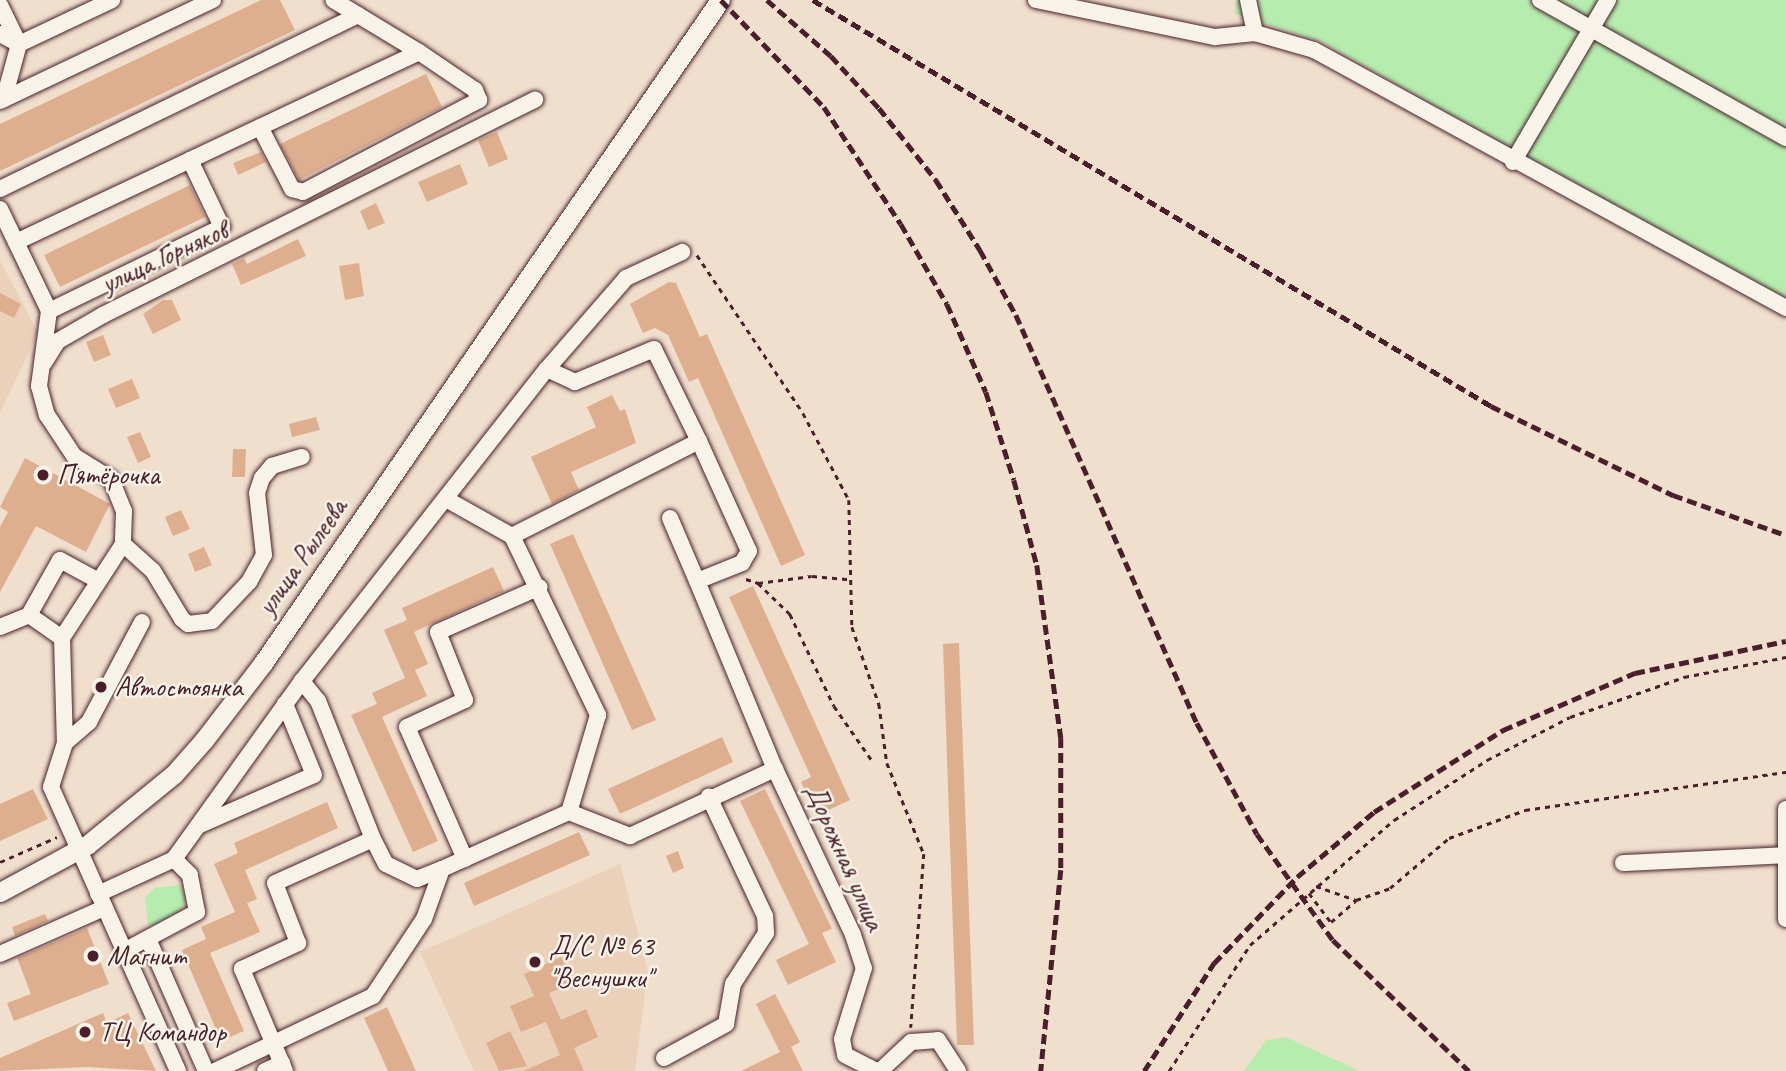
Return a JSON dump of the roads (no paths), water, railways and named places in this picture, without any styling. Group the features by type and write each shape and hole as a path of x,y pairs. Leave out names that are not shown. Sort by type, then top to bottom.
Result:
{"main road":[{"name":"улица Рылеева","path":"0,892 78,852 174,774 204,740 589,193 720,0"}],"street":[{"path":"19,44 112,0"},
{"path":"2,100 213,0"},
{"path":"260,127 296,192 475,107 479,100 475,90 419,52 333,0"},
{"path":"1036,0 1215,37 1255,33 1314,50 1513,162 1786,308"},
{"path":"1248,0 1255,33"},
{"path":"1540,0 1786,138"},
{"path":"1513,162 1608,0"},
{"path":"0,5 19,44 2,100"},
{"path":"0,189 358,15"},
{"path":"0,34 19,44"},
{"path":"16,242 419,52"},
{"name":"улица Горняков","path":"40,369 58,341 103,315 535,100"},
{"path":"49,312 222,227 190,160"},
{"path":"0,209 49,312 40,369 47,415 74,456 111,479 124,511 123,544 62,638 65,743 51,787 178,1071"},
{"path":"0,954 174,859 302,681 547,369 626,278 681,253"},
{"path":"547,369 575,382 654,349 661,354 750,551 743,563 697,581"},
{"path":"512,536 699,440"},
{"path":"123,544 153,571 188,624 212,621 249,582 264,555 257,493 261,478 272,466 302,457"},
{"path":"446,499 512,536 540,587 598,715 569,812"},
{"path":"302,681 318,701 373,839 386,864 417,879 569,812 630,836 709,797 775,769 670,518"},
{"path":"0,627 29,615 60,560 102,575"},
{"path":"465,859 407,727 465,701 438,632 540,587"},
{"path":"29,615 62,638"},
{"path":"65,743 89,722 142,622"},
{"path":"198,826 314,775 285,704"},
{"name":"Дорожная улица","path":"775,769 853,935 864,968 842,1039 845,1055 878,1071"},
{"path":"664,1058 726,1024 733,984 765,933 765,916 709,797"},
{"path":"1786,809 1786,919"},
{"path":"265,1071 284,1067 242,969 298,943 275,884 373,839"},
{"path":"1623,863 1784,854"},
{"path":"124,951 197,912 190,875 174,859"},
{"path":"215,1071 276,1045 373,996 424,919 442,869"},
{"path":"148,939 206,1071"},
{"path":"878,1071 911,1042 937,1040 958,1071"}],"railway":[{"path":"721,0 824,107 901,224 947,304 986,392 1014,480 1037,565 1061,738 1061,870 1041,1071"},
{"path":"767,0 831,56 879,108 936,180 980,250 1016,315 1197,723 1257,834 1333,940 1469,1071"},
{"path":"813,0 1491,406 1673,495 1786,535"},
{"path":"1144,1071 1214,963 1297,877 1374,812 1503,730 1635,673 1786,641"}],"place":[{"name":"Пятёрочка","path":"43,475"},
{"name":"Автостоянка","path":"101,687"},
{"name":"Магнит","path":"93,956"},
{"name":"Д/С № 63 \"Веснушки\"","path":"535,962"},
{"name":"ТЦ Командор","path":"85,1032"}]}
